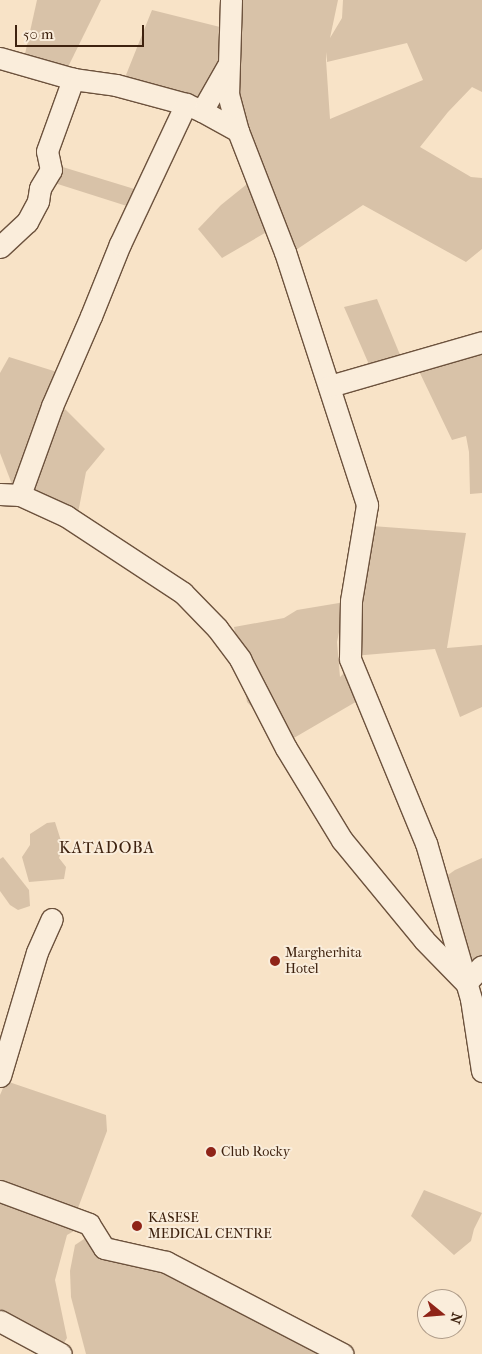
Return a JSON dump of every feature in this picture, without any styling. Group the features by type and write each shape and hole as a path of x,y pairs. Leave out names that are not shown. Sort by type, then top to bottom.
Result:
{"street":[{"path":"231,0 228,67 229,104 285,252 330,386 368,509 351,601 350,659 426,843 466,983 482,1071"},
{"path":"0,58 73,79 116,85 194,107 238,132"},
{"path":"228,67 194,107 120,244 92,316 10,495 66,516 183,593 212,623 240,659 286,748 342,840 424,940 466,983"},
{"path":"0,247 27,222 38,202 40,188 51,170 48,151 73,79"},
{"path":"330,386 482,342"},
{"path":"0,1076 37,952 52,919"},
{"path":"466,983 482,966"},
{"path":"0,1191 89,1224 104,1248 166,1262 343,1354"},
{"path":"0,1321 61,1354"}],"shaded area":[{"path":"37,0 101,0 68,67 25,54"},
{"path":"236,0 338,0 330,38 342,18 343,0 482,0 482,92 472,87 448,112 420,147 471,177 482,178 482,249 466,262 363,205 290,254 254,142 232,101","holes":["407,43 423,80 330,119 326,60 327,52 327,62"]},
{"path":"152,10 224,28 233,122 124,80"},
{"path":"43,161 154,195 130,207 42,179"},
{"path":"252,180 270,230 222,258 198,229 221,205"},
{"path":"377,299 403,362 371,369 344,307"},
{"path":"482,348 482,493 470,494 469,452 466,436 452,440 418,369"},
{"path":"9,357 57,372 13,487 0,453 0,373"},
{"path":"57,401 105,449 86,472 77,518 26,493"},
{"path":"372,526 466,533 447,648 482,645 482,707 460,717 435,649 353,656"},
{"path":"345,602 337,642 340,677 345,672 359,700 287,742 247,702 234,627 284,618 297,610"},
{"path":"55,822 63,847 59,858 66,867 64,879 29,882 22,857 30,845 30,834 47,823"},
{"path":"3,857 29,890 30,906 18,910 10,905 0,891 0,859"},
{"path":"482,858 482,959 467,974 441,880 455,870"},
{"path":"6,1081 106,1115 107,1131 78,1208 98,1217 67,1235 55,1280 67,1338 64,1343 52,1341 0,1309 0,1095"},
{"path":"424,1190 482,1213 474,1229 471,1241 454,1255 411,1216"},
{"path":"93,1233 114,1238 332,1354 86,1354 71,1297 70,1271 75,1245"}],"place":[{"name":"Margherhita Hotel","path":"275,961"},
{"name":"Club Rocky","path":"211,1152"},
{"name":"KASESE MEDICAL CENTRE","path":"137,1226"}],"district":[{"name":"KATADOBA","path":"107,848"}]}
